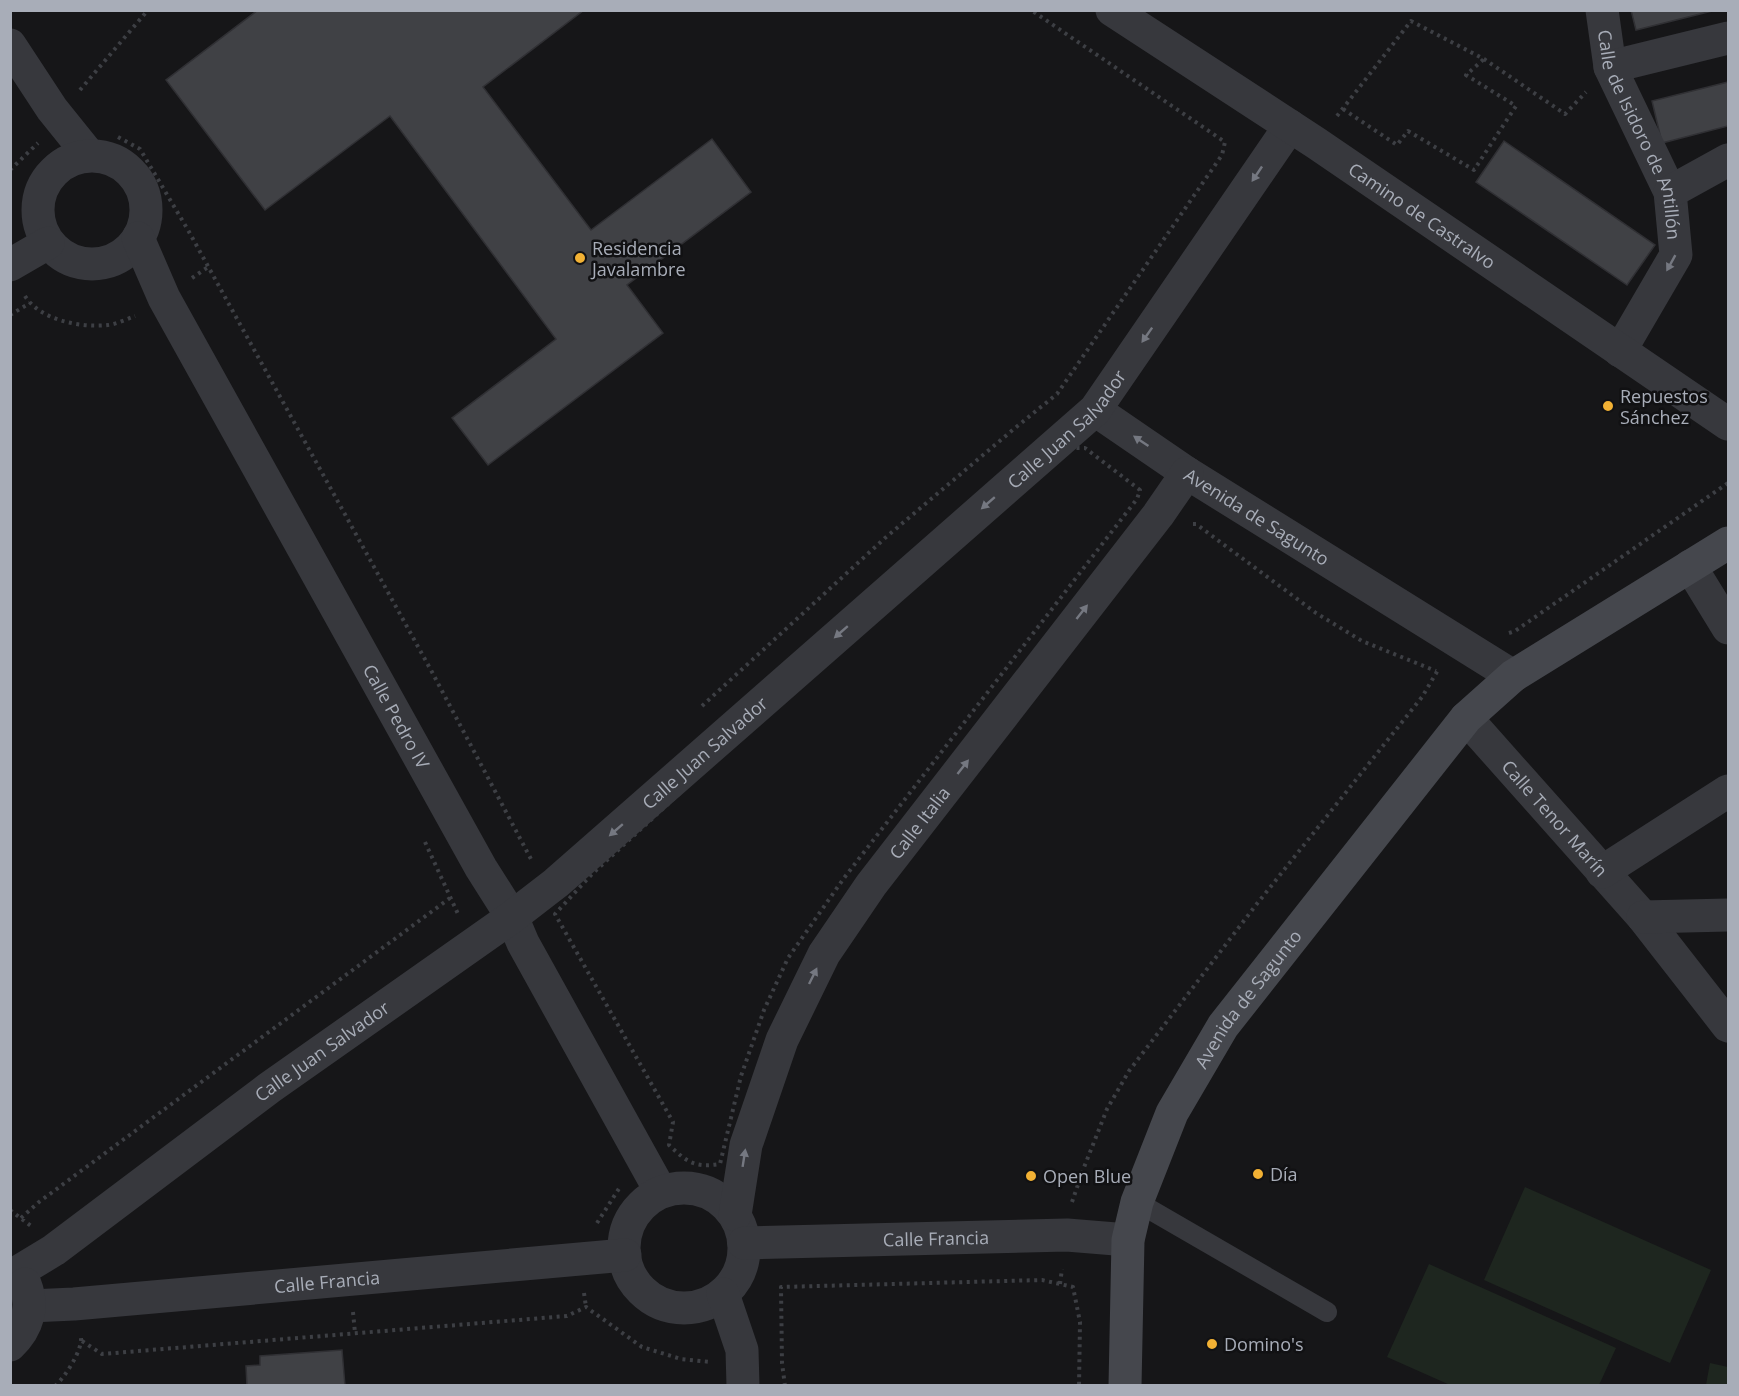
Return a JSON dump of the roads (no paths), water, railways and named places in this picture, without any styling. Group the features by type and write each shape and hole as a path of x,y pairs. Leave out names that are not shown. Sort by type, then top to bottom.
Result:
{"main road":[{"name":"Avenida de Sagunto","path":"1125,1386 1128,1240 1137,1202 1172,1113 1223,1026 1466,718 1514,676 1728,543"}],"street":[{"name":"Camino de Castralvo","path":"1112,10 1303,134 1728,424"},
{"name":"Calle de Isidoro de Antillón","path":"1602,10 1610,67 1670,192 1676,255 1620,351"},
{"path":"1610,67 1728,39"},
{"path":"10,45 52,110 100,144 106,157 122,163 143,189 147,206 145,222 138,238 127,251 112,260 94,264 77,262 61,255 48,243 40,228 37,211 39,194 46,179 58,167 100,144"},
{"name":"Calle Juan Salvador","path":"13,1270 54,1250 269,1088 512,917 556,883 1095,410 1303,134"},
{"path":"1670,192 1728,160"},
{"name":"Calle Pedro IV","path":"138,238 164,298 481,868 512,917 523,943 661,1192"},
{"path":"15,277 48,243"},
{"name":"Avenida de Sagunto","path":"1095,410 1187,473 1514,676"},
{"name":"Calle Italia","path":"739,1229 746,1145 782,1040 824,954 879,875 1158,515 1187,473"},
{"path":"1690,566 1728,628"},
{"name":"Calle Tenor Marín","path":"1466,718 1643,917 1728,1026"},
{"path":"1602,872 1728,790"},
{"path":"1643,917 1728,915"},
{"path":"681,1188 702,1191 721,1200 739,1229 743,1262 735,1279 723,1294 708,1303 690,1308 671,1306 654,1300 640,1288 630,1273 625,1255 625,1236 633,1218 645,1203 661,1192 681,1188"},
{"name":"Calle Francia","path":"739,1229 1067,1235 1128,1240"},
{"name":"Calle Francia","path":"30,1306 625,1255"},
{"path":"10,1345 20,1336 27,1321 30,1306 24,1282 13,1270"},
{"path":"723,1294 742,1350 742,1386"}],"lane":[{"path":"1137,1202 1327,1312"}],"place":[{"name":"Residencia Javalambre","path":"580,258"},
{"name":"Repuestos Sánchez","path":"1608,406"},
{"name":"Día","path":"1258,1174"},
{"name":"Open Blue","path":"1031,1176"},
{"name":"Domino's","path":"1212,1344"}]}
